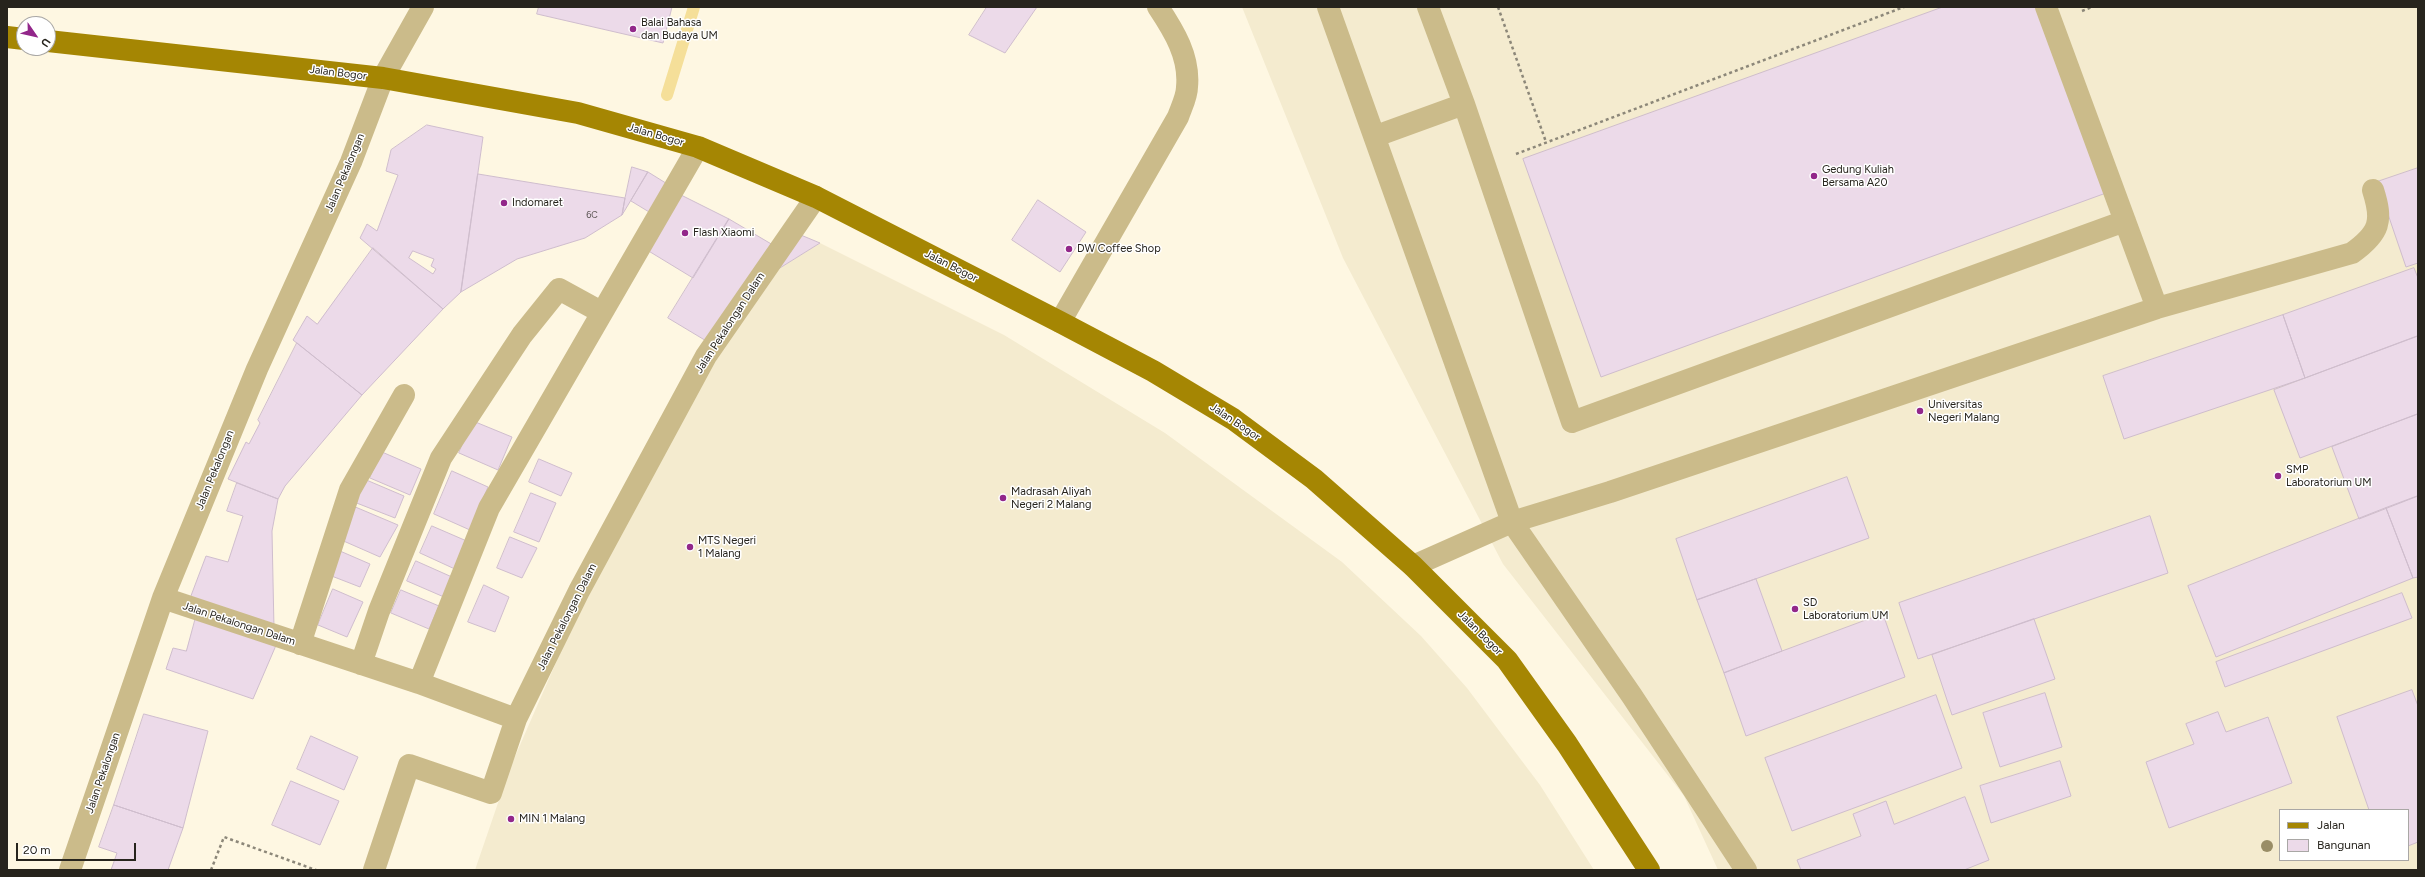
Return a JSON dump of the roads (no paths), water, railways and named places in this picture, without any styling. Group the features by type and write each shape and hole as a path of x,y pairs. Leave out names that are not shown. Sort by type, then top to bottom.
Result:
{"main road":[{"name":"Jalan Bogor","path":"56,42 383,78 578,112 698,147 816,197 1060,322 1154,371 1233,419 1314,479 1413,566 1507,660 1567,744 1649,870"}],"street":[{"name":"Jalan Pekalongan","path":"70,870 163,598 257,369 351,162 383,78 423,7"},
{"path":"1060,322 1178,117 1187,89 1187,71 1182,49 1158,7"},
{"path":"1328,7 1376,136 1512,522 1636,703 1746,870"},
{"path":"1428,7 1464,104 1572,422 2124,221"},
{"path":"2046,7 2157,308"},
{"path":"1376,136 1464,104"},
{"path":"419,683 489,508 601,312 698,147"},
{"path":"1413,566 1512,522 1610,492 2157,308 2352,253 2367,242 2376,228 2380,213 2373,190"},
{"name":"Jalan Pekalongan Dalam","path":"163,598 419,683 516,719 578,591 706,356 816,197"},
{"path":"361,664 379,611 441,458 522,335 559,289 601,312"},
{"path":"300,644 350,490 404,395"},
{"path":"374,870 409,765 491,793 516,719"}],"waterway":[{"path":"667,95 694,7"}],"place":[{"name":"Balai Bahasa dan Budaya UM","path":"633,29"},
{"name":"Gedung Kuliah Bersama A20","path":"1814,176"},
{"name":"Indomaret","path":"504,203"},
{"name":"Flash Xiaomi","path":"685,233"},
{"name":"DW Coffee Shop","path":"1069,249"},
{"name":"Universitas Negeri Malang","path":"1920,411"},
{"name":"SMP Laboratorium UM","path":"2278,476"},
{"name":"Madrasah Aliyah Negeri 2 Malang","path":"1003,498"},
{"name":"MTS Negeri 1 Malang","path":"690,547"},
{"name":"SD Laboratorium UM","path":"1795,609"},
{"name":"MIN 1 Malang","path":"511,819"}]}
